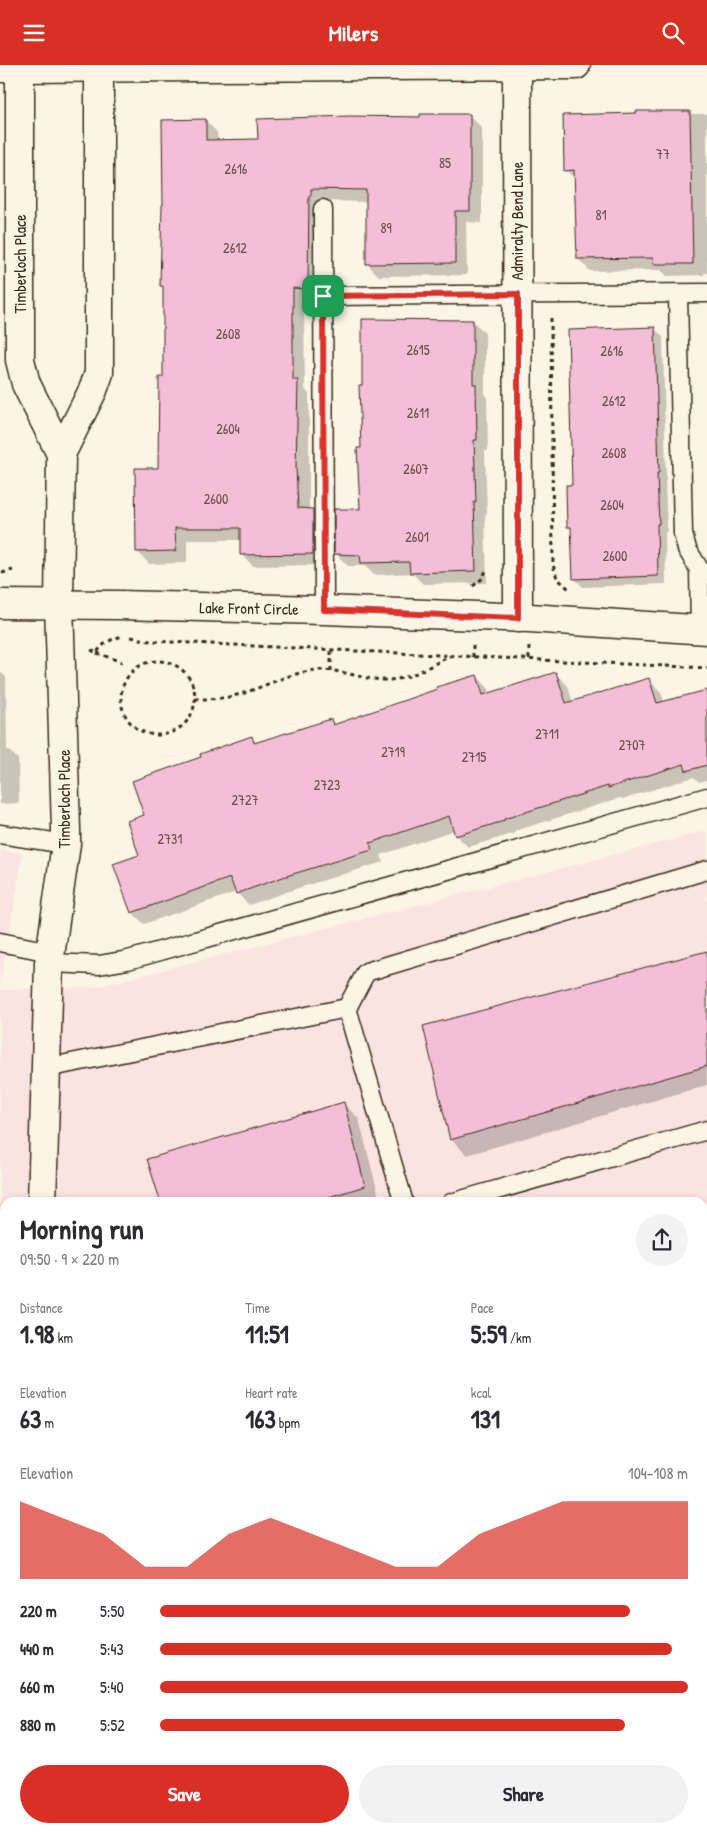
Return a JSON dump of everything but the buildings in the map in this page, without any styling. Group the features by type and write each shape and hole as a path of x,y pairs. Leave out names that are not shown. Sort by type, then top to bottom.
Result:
{"street":[{"name":"Admiralty Bend Lane","path":"516,65 518,618"},
{"path":"13,67 576,65"},
{"name":"Timberloch Place","path":"42,1197 49,957 66,844 59,604 61,454 89,398 99,373 99,66"},
{"name":"Timberloch Place","path":"13,67 20,360 26,384 61,454"},
{"name":"Lake Front Circle","path":"0,604 324,610 518,618 703,630"}],"lane":[{"path":"322,209 324,610"},
{"path":"323,296 707,293"},
{"path":"678,294 683,534 687,549 703,561 703,630"},
{"path":"0,942 49,957 99,965 119,962 707,797"},
{"path":"0,834 66,844"},
{"path":"402,1197 347,1008 366,972 707,871"},
{"path":"46,1068 347,1008"},
{"path":"472,1197 707,1130"}],"path":[{"path":"550,294 553,565 557,578 567,589 576,593"},
{"path":"467,588 479,582 488,567"},
{"path":"0,573 13,570"},
{"path":"97,653 101,646 108,641 125,636 150,641 707,667"},
{"path":"60,647 83,648 122,662"},
{"path":"331,650 331,671"},
{"path":"195,699 226,698 316,670 373,679 397,679 417,672 450,655"},
{"path":"158,661 177,667 188,676 194,689 195,699 192,713 184,725 172,732 158,735 144,732 132,723 124,712 121,698 124,684 132,672 144,664 158,661"}],"shaded area":[{"path":"707,831 707,1197 0,1197 0,990 96,987"},
{"path":"0,850 23,853 0,987"}],"route":[{"path":"518,294 518,618 324,610 323,296 518,294"}]}
